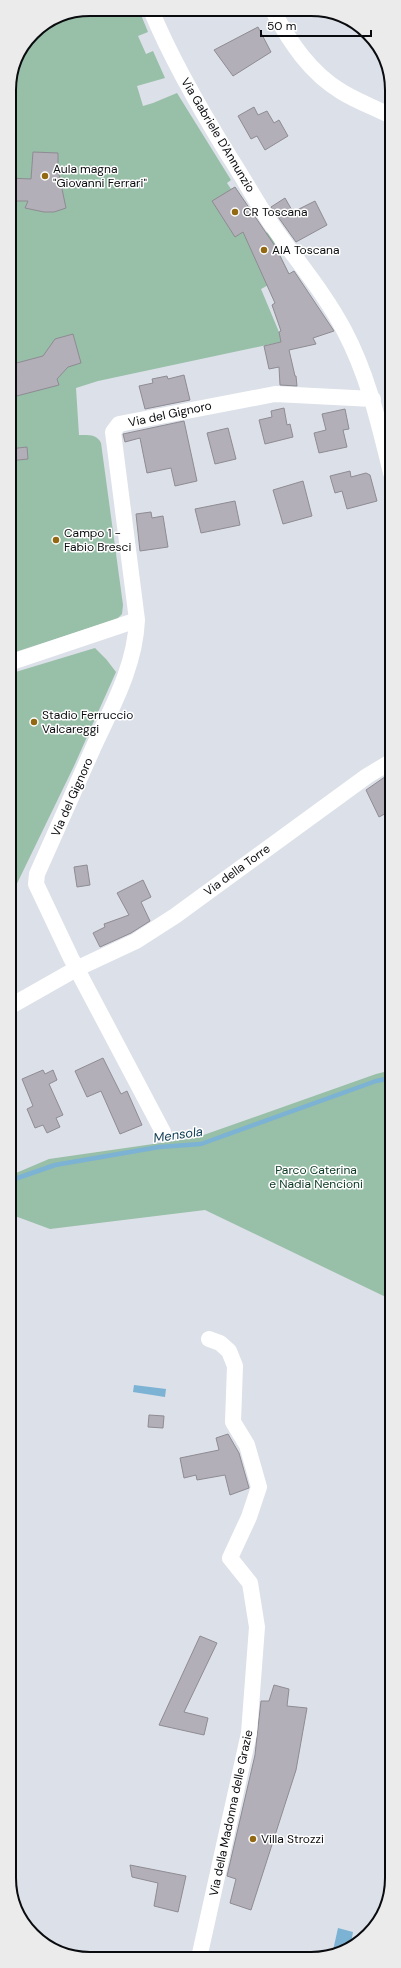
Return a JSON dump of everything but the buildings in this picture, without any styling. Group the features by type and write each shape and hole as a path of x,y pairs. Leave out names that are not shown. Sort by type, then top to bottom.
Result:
{"street":[{"name":"Via Gabriele D'Annunzio","path":"154,16 170,52 208,122 270,222 309,274 343,329 361,366 373,399 385,448"},
{"path":"276,16 299,53 316,71 341,91 385,113"},
{"name":"Via del Gignoro","path":"76,969 39,892 36,879 130,666 134,648 136,620 113,437 116,427 119,424 274,394 373,399"},
{"path":"16,661 136,620"},
{"name":"Via della Torre","path":"16,1003 76,969 136,941 175,916 367,776 385,765"},
{"path":"76,969 163,1132"},
{"name":"Via della Madonna delle Grazie","path":"200,1952 249,1733 257,1627 250,1583 230,1558 249,1517 259,1487 247,1445 233,1422 235,1366 229,1351 220,1343 209,1339"}],"green space":[{"path":"90,16 141,16 148,32 138,36 146,54 153,51 165,78 137,86 143,106 177,93 231,180 227,183 231,189 235,187 263,232 270,233 289,274 261,289 279,332 281,342 98,381 76,388 79,435 89,435 95,437 101,443 123,605 122,614 117,619 16,652 17,75 28,49 45,31 75,17"},
{"path":"95,648 116,672 74,766 16,886 16,672"},
{"name":"Parco Caterina e Nadia Nencioni","path":"385,1072 385,1297 205,1210 50,1229 16,1216 16,1173 49,1159 195,1138"}],"water":[{"path":"134,1385 166,1389 165,1397 133,1392"},
{"path":"338,1928 353,1932 352,1940 333,1948"}],"waterway":[{"name":"Mensola","path":"16,1179 55,1165 159,1147 201,1144 376,1081 385,1079"}],"place":[{"name":"Aula magna \"Giovanni Ferrari\"","path":"45,176"},
{"name":"CR Toscana","path":"235,212"},
{"name":"AIA Toscana","path":"264,250"},
{"name":"Campo 1 - Fabio Bresci","path":"56,540"},
{"name":"Stadio Ferruccio Valcareggi","path":"34,722"},
{"name":"Villa Strozzi","path":"253,1839"}]}
